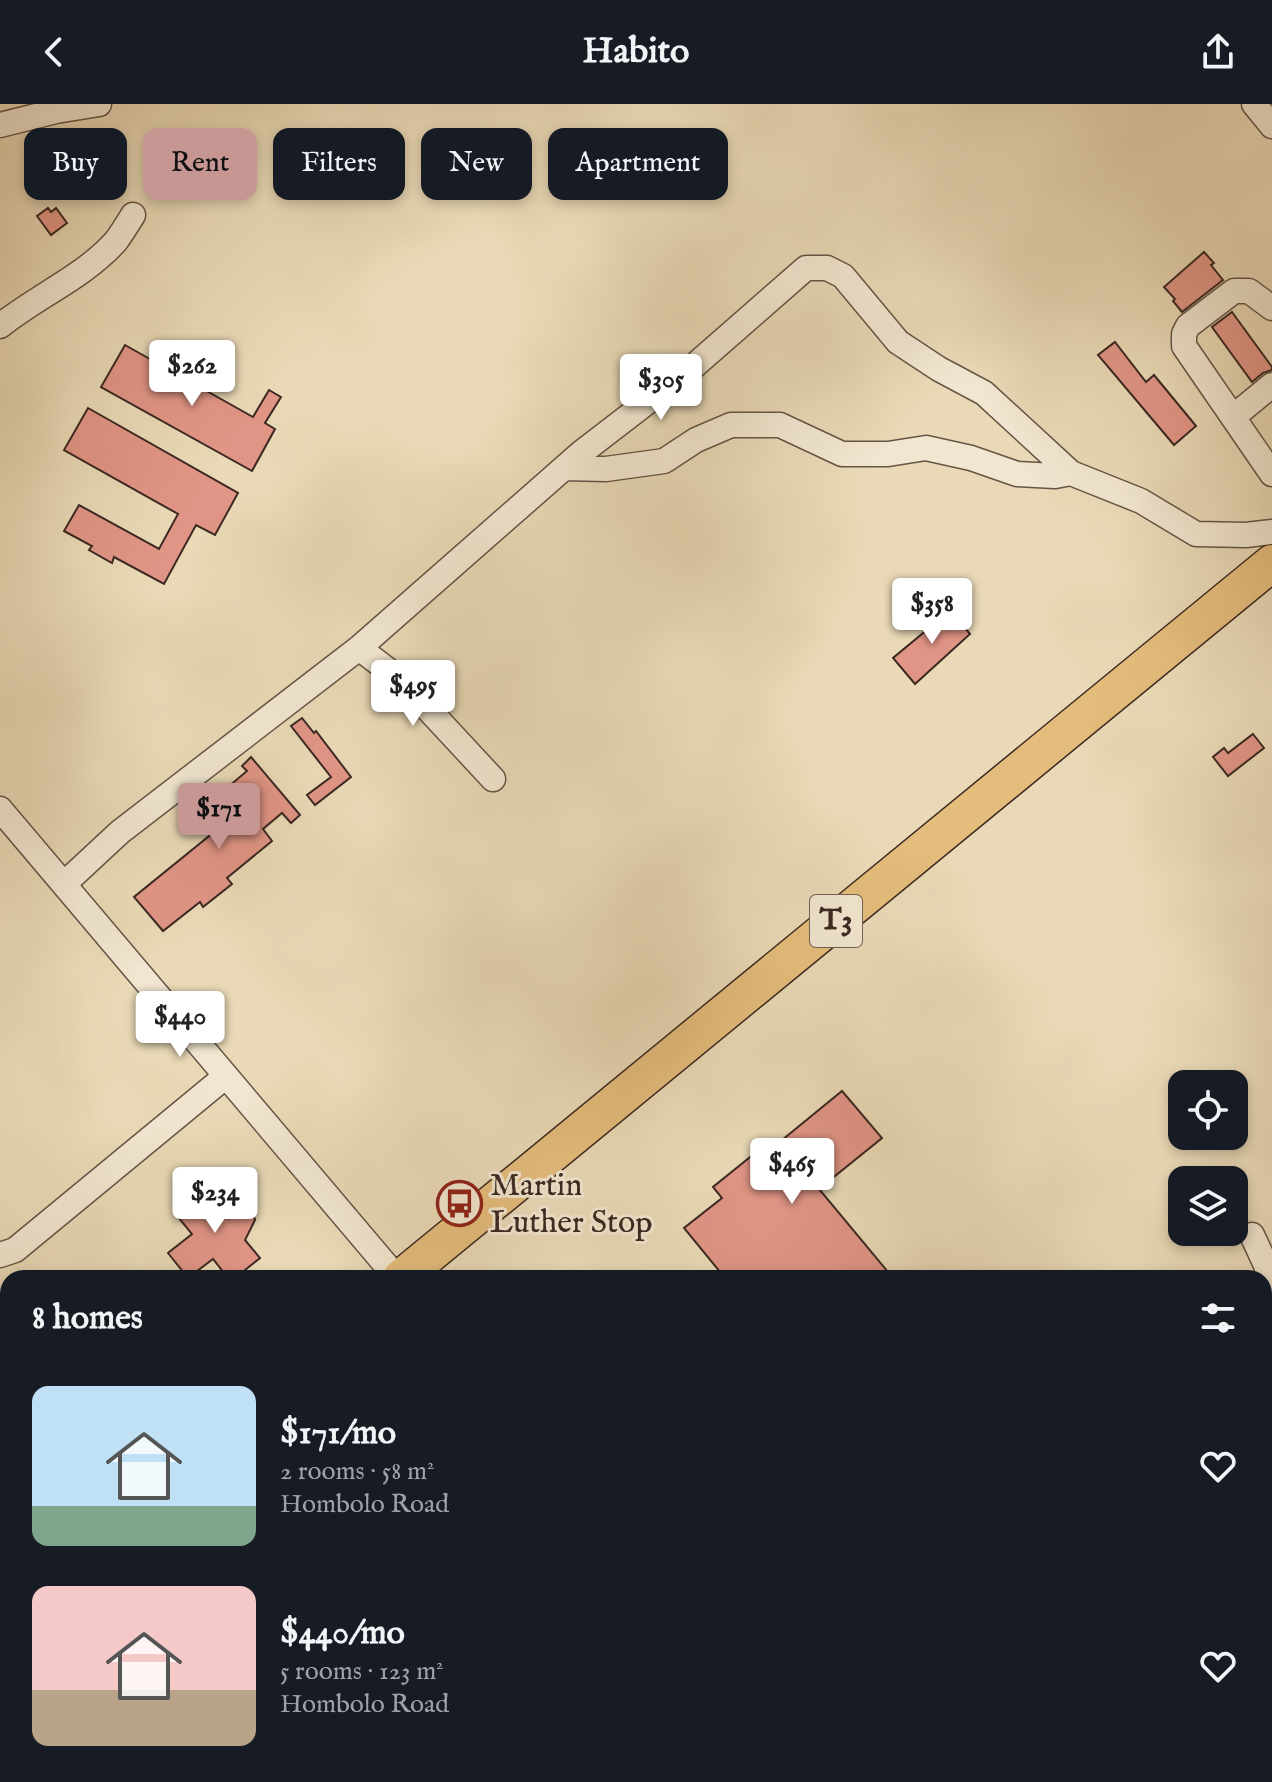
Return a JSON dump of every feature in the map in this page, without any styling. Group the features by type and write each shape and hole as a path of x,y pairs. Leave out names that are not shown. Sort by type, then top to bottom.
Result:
{"highway":[{"name":"T3","path":"409,1270 1272,563"}],"street":[{"path":"0,125 99,104"},
{"path":"1254,104 1272,126"},
{"path":"0,326 101,255 133,215"},
{"path":"64,884 120,832 359,648 564,468 694,366 806,268 827,268 843,276 898,342 984,393 1071,473 1141,501 1196,534 1272,532"},
{"path":"1272,308 1249,291 1234,291 1188,326 1184,334 1184,346 1233,417 1263,440 1272,474"},
{"path":"1233,417 1272,385"},
{"path":"564,468 606,469 664,461 696,440 731,425 780,425 842,454 888,454 926,448 971,458 1017,474 1055,476 1071,473"},
{"path":"359,648 402,681 493,779"},
{"path":"0,809 392,1270"},
{"path":"0,1255 15,1250 226,1076"},
{"path":"1252,1235 1267,1270"}],"building":[{"path":"48,208 51,212 56,208 67,223 51,235 37,216"},
{"path":"1204,252 1223,280 1182,312 1164,287"},
{"path":"1232,312 1272,367 1252,382 1212,327"},
{"path":"1115,342 1146,382 1154,375 1196,426 1174,445 1098,355"},
{"path":"125,345 253,417 269,390 281,397 265,423 275,429 252,471 101,387"},
{"path":"88,408 238,493 215,535 196,525 164,584 114,557 112,563 89,550 92,546 64,531 79,505 159,549 178,514 64,450"},
{"path":"948,607 970,634 915,684 893,658 934,624 932,620"},
{"path":"302,718 314,733 316,731 351,777 315,805 307,795 331,777 291,726"},
{"path":"1253,734 1264,748 1228,776 1213,757 1224,748 1228,753"},
{"path":"251,757 300,815 291,823 282,813 263,829 272,841 227,878 232,884 203,907 200,902 163,931 134,897 246,806 229,786 247,771 242,766"},
{"path":"842,1091 882,1138 819,1189 886,1270 718,1270 684,1228 722,1198 713,1187 760,1149 765,1154"},
{"path":"200,1183 229,1218 234,1194 243,1195 250,1202 255,1220 245,1240 260,1258 245,1270 222,1270 213,1259 199,1270 182,1270 168,1253 192,1234 178,1217 189,1209 181,1198"}],"place":[{"name":"Martin Luther Stop","path":"459,1204"}]}
